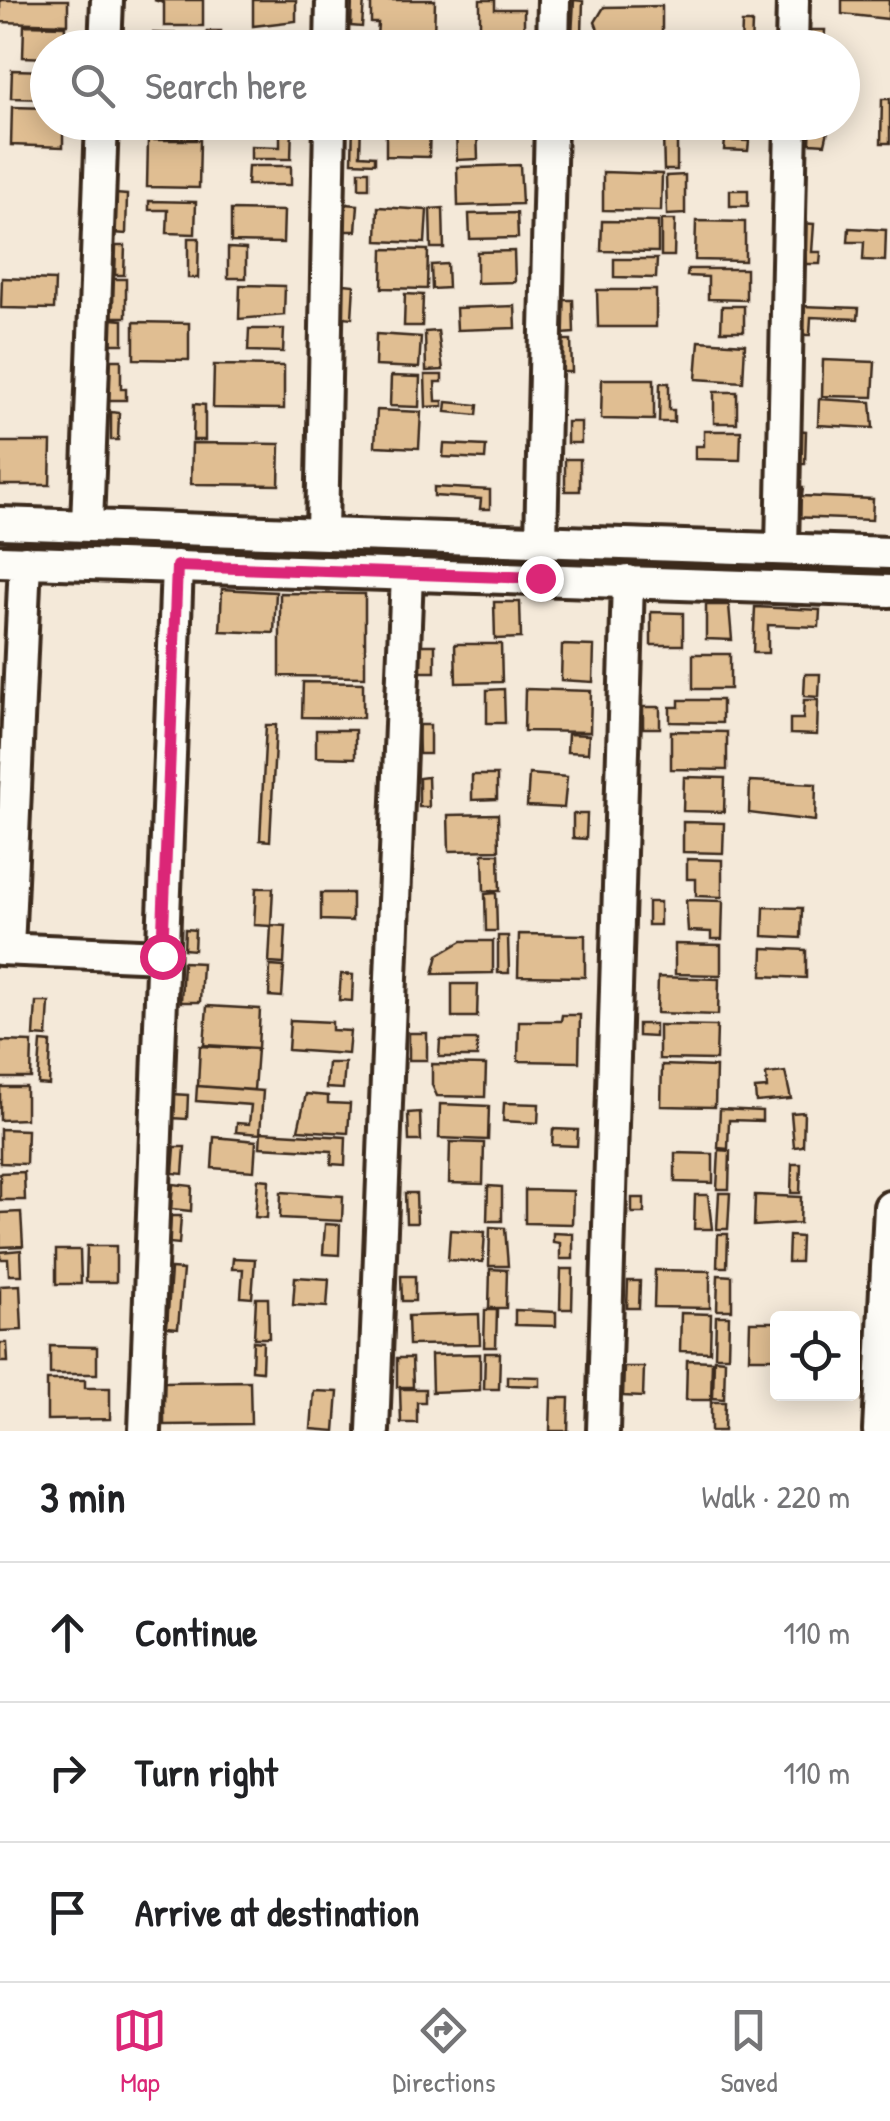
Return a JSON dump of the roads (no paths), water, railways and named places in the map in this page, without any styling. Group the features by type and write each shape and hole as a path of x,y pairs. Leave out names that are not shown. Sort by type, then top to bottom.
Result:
{"street":[{"path":"105,30 106,0"},
{"path":"331,30 332,0"},
{"path":"553,30 554,0"},
{"path":"792,30 793,0"},
{"path":"87,525 101,140"},
{"path":"322,533 330,140"},
{"path":"542,540 551,140"},
{"path":"782,548 791,140"},
{"path":"0,523 890,552"},
{"path":"162,956 4,949 12,561 890,591"},
{"path":"145,1431 177,566"},
{"path":"373,1431 408,574"},
{"path":"604,1431 628,581"},
{"path":"879,1431 890,1207"}]}
